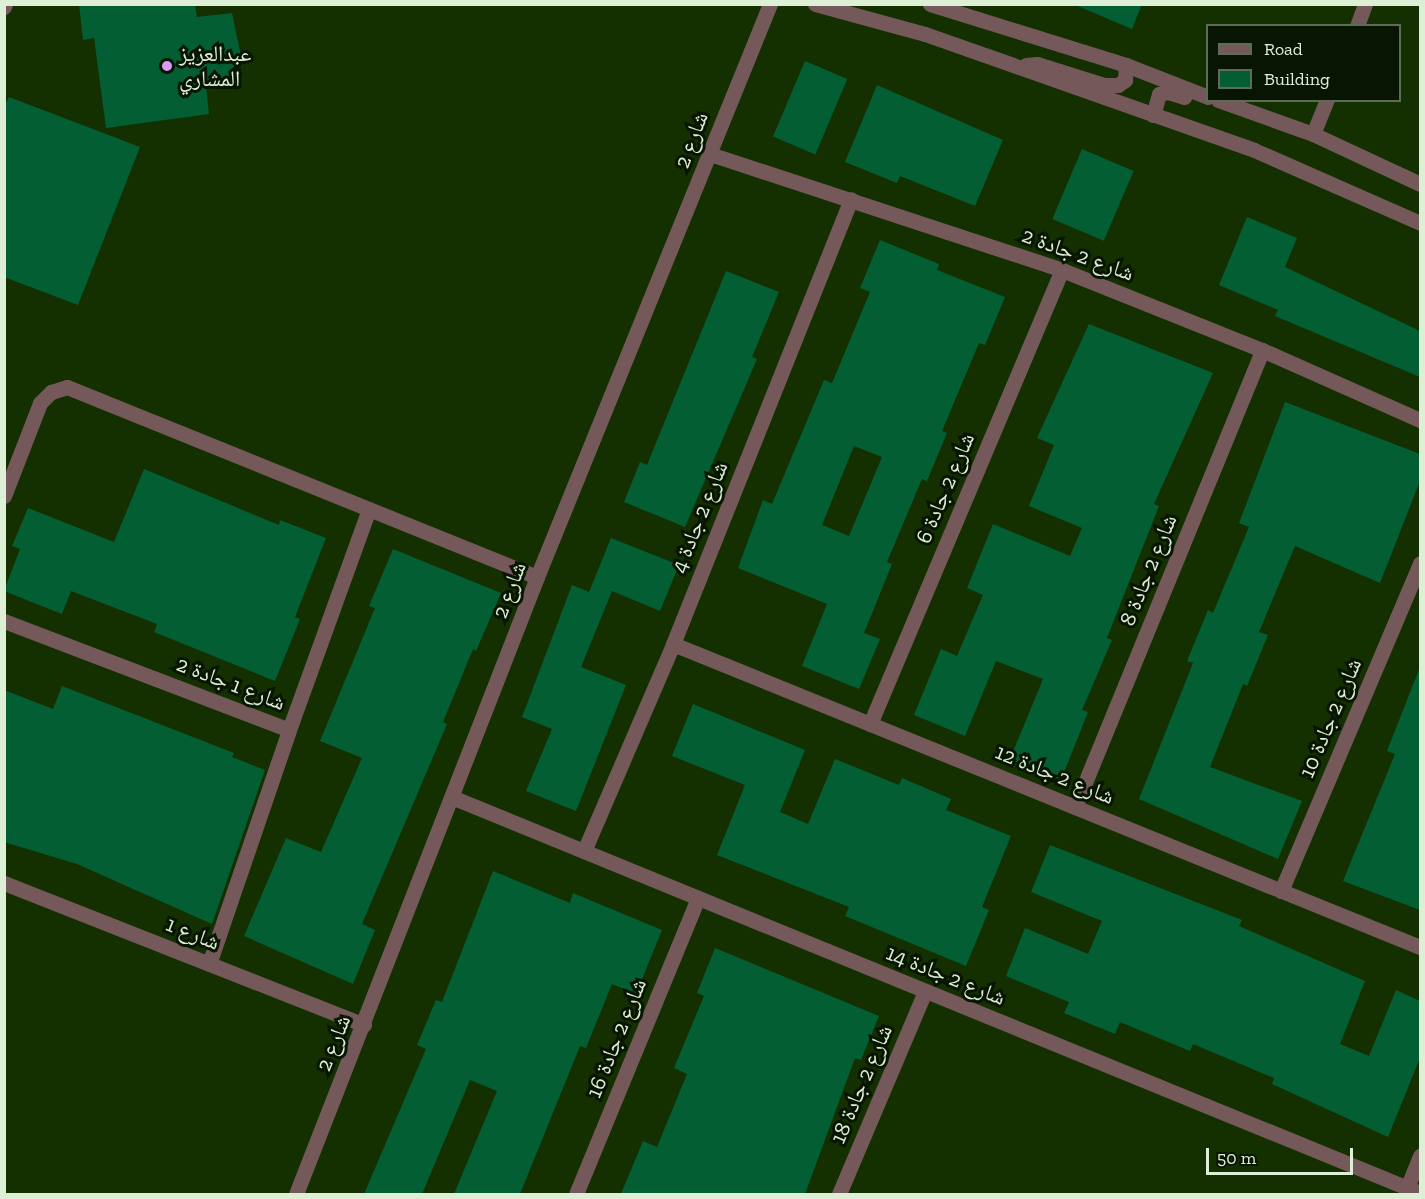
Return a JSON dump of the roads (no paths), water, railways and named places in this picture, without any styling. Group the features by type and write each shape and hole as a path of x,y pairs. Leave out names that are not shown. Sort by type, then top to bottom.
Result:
{"street":[{"name":"شارع 2","path":"296,1194 454,798 537,577 770,4"},
{"path":"815,4 925,34 1254,150 1420,223"},
{"path":"930,4 1126,65 1206,95"},
{"path":"1358,24 1365,4"},
{"path":"1014,66 1037,64 1104,85 1118,85 1125,81 1126,65"},
{"path":"1153,115 1159,93 1168,92 1206,99"},
{"path":"1223,102 1313,134 1420,184"},
{"path":"1313,134 1326,102"},
{"name":"شارع 2 جادة 2","path":"710,154 1062,270 1262,350 1420,420"},
{"name":"شارع 2 جادة 4","path":"584,851 672,644 851,199"},
{"name":"شارع 2 جادة 6","path":"870,724 1062,270"},
{"name":"شارع 2 جادة 8","path":"1075,807 1262,350"},
{"path":"4,496 40,404 51,392 67,387 537,577"},
{"name":"شارع 1 جادة 2","path":"4,621 289,730 369,509"},
{"name":"شارع 2 جادة 10","path":"1281,891 1420,563"},
{"name":"شارع 2 جادة 12","path":"672,644 1420,947"},
{"path":"209,964 289,730"},
{"name":"شارع 2 جادة 14","path":"454,798 1414,1190"},
{"name":"شارع 1","path":"4,883 364,1025"},
{"name":"شارع 2 جادة 16","path":"576,1194 698,898"},
{"name":"شارع 2 جادة 18","path":"839,1194 925,991"},
{"path":"1414,1190 1420,1155"}],"place":[{"name":"عبدالعزيز المشاري","path":"167,66"}]}
